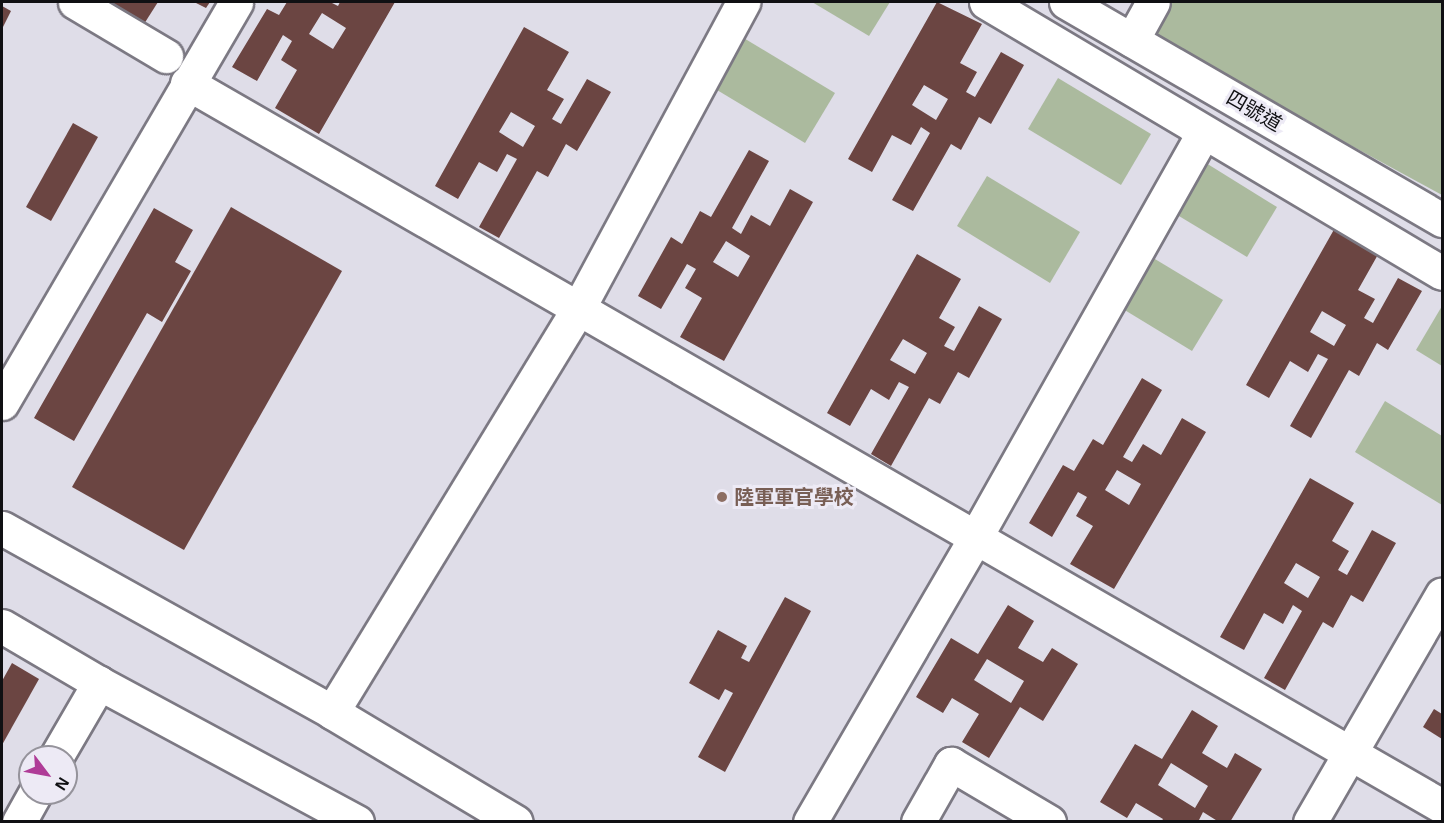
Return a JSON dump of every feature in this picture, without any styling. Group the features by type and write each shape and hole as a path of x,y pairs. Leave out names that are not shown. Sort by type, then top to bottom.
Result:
{"street":[{"path":"75,2 166,56"},
{"path":"2,403 236,2"},
{"path":"332,712 578,309 743,2"},
{"path":"986,2 1443,273"},
{"name":"四號道","path":"1066,2 1443,220"},
{"path":"1132,39 1153,2"},
{"path":"187,83 1443,806"},
{"path":"810,822 975,538 1199,141"},
{"path":"2,528 332,712 516,822"},
{"path":"1310,822 1443,594"},
{"path":"2,626 99,683 357,822"},
{"path":"63,745 99,683"},
{"path":"918,822 951,764 1049,822"},
{"path":"19,822 28,805"}],"green space":[{"path":"812,2 890,2 869,36"},
{"path":"1166,2 1442,2 1442,195 1159,41 1155,20"},
{"path":"742,37 835,93 805,143 712,87"},
{"path":"1058,78 1151,134 1121,185 1028,129"},
{"path":"1185,150 1277,207 1247,257 1154,201"},
{"path":"987,176 1080,232 1050,283 957,226"},
{"path":"1130,244 1223,300 1192,351 1100,295"},
{"path":"1442,306 1442,366 1416,350"},
{"path":"1385,401 1442,436 1442,505 1355,452"}],"building":[{"path":"107,2 158,2 144,24"},
{"path":"194,2 210,2 206,8"},
{"path":"287,2 330,2 338,6 340,2 395,2 319,134 275,108 297,70 281,60 292,41 283,35 257,81 232,67 267,9 279,15","holes":["322,13 346,28 333,49 309,34"]},
{"path":"937,2 982,24 960,63 977,72 966,92 975,97 1001,52 1024,65 991,124 979,117 961,150 951,144 913,211 892,200 930,133 921,127 911,145 892,135 872,172 848,159","holes":["924,85 948,99 936,120 912,105"]},
{"path":"2,6 11,11 2,29"},
{"path":"524,27 569,52 547,90 564,99 552,119 561,124 587,79 611,92 577,151 566,144 548,177 537,171 499,238 479,227 517,159 507,154 497,172 479,162 458,199 435,186","holes":["511,112 535,126 523,147 499,132"]},
{"path":"73,123 98,137 51,221 26,207"},
{"path":"749,150 769,161 732,228 741,234 751,215 770,226 790,189 813,202 724,361 680,337 702,298 685,288 696,269 687,264 661,309 638,296 671,237 682,244 700,211 711,217","holes":["726,241 750,256 738,277 713,262"]},
{"path":"231,207 342,271 184,550 72,487"},
{"path":"154,208 193,230 175,262 191,271 162,322 147,313 74,441 34,418"},
{"path":"1336,226 1380,251 1358,290 1375,299 1364,318 1373,323 1398,278 1422,291 1388,350 1377,343 1359,376 1349,370 1311,438 1290,426 1328,359 1318,354 1308,372 1290,361 1269,398 1246,385","holes":["1322,311 1346,325 1334,346 1310,332"]},
{"path":"917,254 961,279 939,318 955,327 944,346 954,351 979,306 1002,319 969,378 958,372 940,404 929,398 891,466 871,454 909,387 899,382 889,400 871,389 850,426 827,413","holes":["903,339 927,353 915,374 890,360"]},
{"path":"1142,378 1162,390 1123,457 1132,462 1143,444 1161,455 1182,418 1206,432 1114,589 1070,564 1093,526 1076,516 1087,497 1078,492 1052,537 1029,523 1063,465 1074,471 1093,439 1103,445","holes":["1117,470 1141,484 1129,505 1105,490"]},
{"path":"1310,478 1354,503 1332,541 1349,551 1338,570 1347,575 1372,530 1396,543 1363,602 1351,595 1333,628 1323,622 1285,690 1264,678 1302,611 1293,605 1283,624 1264,613 1244,650 1220,637","holes":["1296,563 1320,577 1308,598 1284,583"]},
{"path":"785,597 811,611 725,772 698,757 733,693 725,689 719,700 689,683 718,630 747,646 741,658 749,662"},
{"path":"1008,605 1034,621 1018,648 1043,662 1052,648 1078,664 1043,721 1020,707 989,758 962,742 979,714 952,698 943,713 916,697 951,638 978,654","holes":["987,659 1024,681 1011,703 974,680"]},
{"path":"12,663 39,679 2,745 2,681"},
{"path":"1434,709 1442,714 1442,739 1423,727"},
{"path":"1192,710 1218,726 1202,753 1227,768 1235,753 1262,769 1230,822 1219,822 1203,812 1198,822 1161,822 1163,819 1136,803 1127,818 1100,802 1135,744 1162,759","holes":["1171,763 1208,786 1195,808 1158,785"]}],"place":[{"name":"陸軍軍官學校","path":"722,497"}]}
